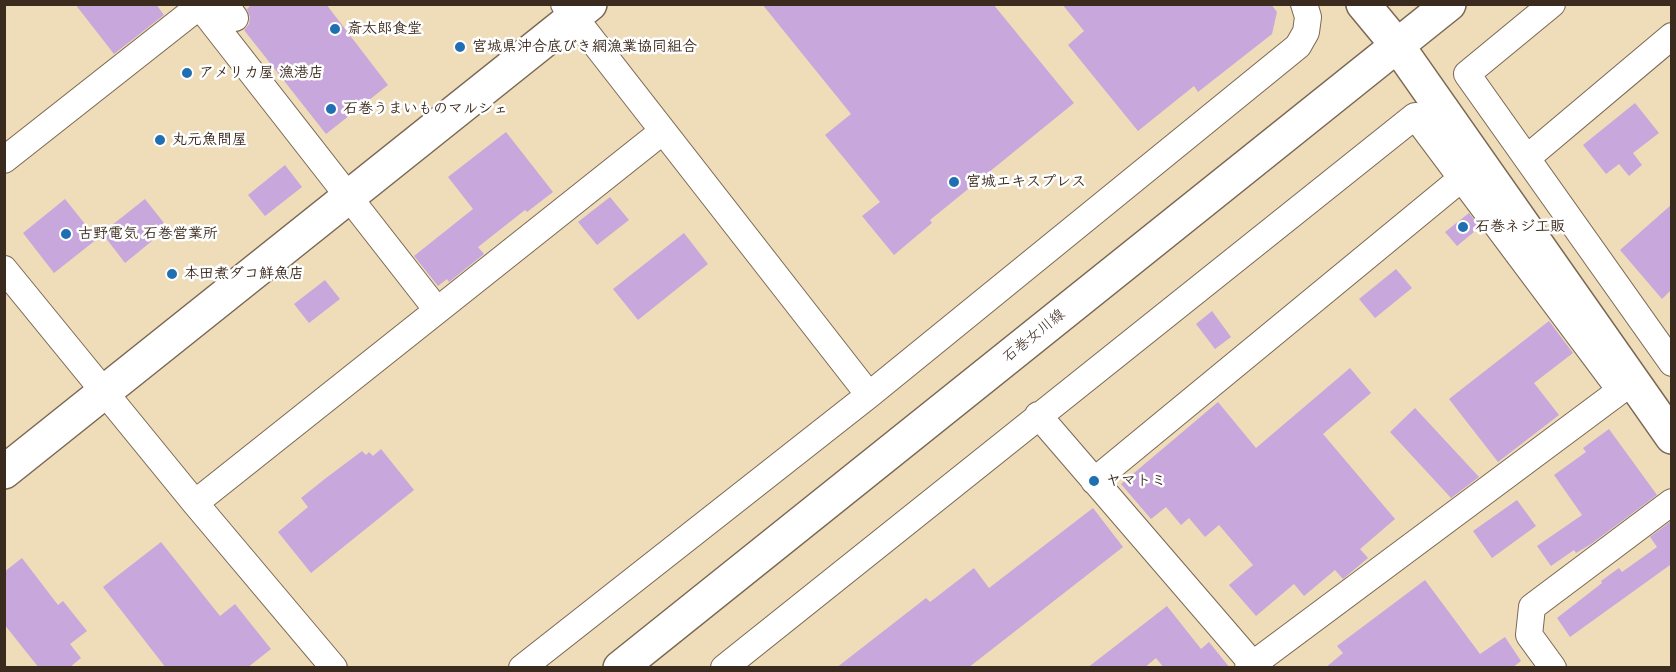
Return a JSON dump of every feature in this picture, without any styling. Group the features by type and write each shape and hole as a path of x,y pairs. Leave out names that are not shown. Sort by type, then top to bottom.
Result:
{"street":[{"path":"522,668 869,395 1298,46 1306,32 1308,17 1304,4"},
{"path":"1363,4 1405,40 1671,399"},
{"path":"1388,4 1405,40 1671,437"},
{"name":"石巻女川線","path":"620,668 1449,4"},
{"path":"1552,4 1467,74 1671,363"},
{"path":"4,160 200,5 437,310"},
{"path":"4,471 348,197 576,9 663,131 869,395"},
{"path":"1527,158 1671,36"},
{"path":"724,668 1415,116 1648,426 1671,447"},
{"path":"195,503 663,131"},
{"path":"1094,482 1462,178"},
{"path":"4,269 195,503 334,668"},
{"path":"1038,415 1252,666 1621,390"},
{"path":"1553,668 1529,635 1532,607 1671,502"}],"building":[{"path":"75,4 156,4 164,15 114,54"},
{"path":"252,4 326,4 388,85 326,134 244,30 249,24 250,17 247,9"},
{"path":"762,4 993,4 1074,103 930,220 932,223 894,255 862,216 880,202 825,135 851,114"},
{"path":"1062,4 1271,4 1277,12 1272,34 1198,92 1194,86 1138,131 1068,45 1084,31"},
{"path":"1635,103 1659,133 1633,153 1642,165 1629,176 1619,164 1606,174 1583,145"},
{"path":"506,132 553,192 527,212 525,210 478,247 484,254 449,282 447,279 438,286 414,256 473,209 448,177"},
{"path":"285,165 302,187 265,216 248,195"},
{"path":"610,197 629,220 597,245 578,222"},
{"path":"65,199 97,239 54,273 23,233"},
{"path":"145,199 164,223 159,227 163,232 125,263 102,233"},
{"path":"1671,205 1671,290 1662,299 1620,250"},
{"path":"1469,213 1480,227 1457,246 1445,232"},
{"path":"684,233 708,264 638,320 613,289"},
{"path":"1396,269 1412,288 1375,318 1359,299"},
{"path":"325,280 340,299 309,323 294,304"},
{"path":"1212,311 1231,337 1215,349 1196,324"},
{"path":"1549,321 1573,353 1534,383 1559,415 1498,462 1449,399"},
{"path":"1350,368 1371,393 1323,434 1395,519 1360,549 1368,558 1343,579 1335,570 1304,596 1294,584 1256,616 1229,585 1253,565 1219,525 1205,537 1189,518 1181,525 1166,507 1151,519 1121,484 1218,402 1256,448"},
{"path":"1415,408 1479,477 1451,498 1390,432"},
{"path":"1609,429 1657,495 1591,544 1576,553 1574,550 1551,566 1537,546 1582,515 1554,475 1586,452 1583,448"},
{"path":"381,449 414,490 311,573 278,532 308,507 301,498 362,451 366,455 369,452 373,456"},
{"path":"1517,500 1536,526 1492,558 1473,531"},
{"path":"1093,508 1123,547 968,668 836,668 926,598 930,602 974,568 989,588"},
{"path":"1671,521 1671,567 1670,565 1570,637 1557,618 1619,568 1622,572 1657,547 1650,537"},
{"path":"161,542 220,616 235,604 271,649 247,668 166,668 103,587"},
{"path":"22,558 58,605 63,601 87,631 70,644 81,658 69,668 39,668 4,624 4,572"},
{"path":"1425,580 1480,654 1505,637 1521,661 1512,668 1325,668 1343,653 1337,646"},
{"path":"1167,606 1201,649 1209,642 1230,668 1164,668 1156,658 1144,668 1087,668"}],"place":[{"name":"斎太郎食堂","path":"335,29"},
{"name":"宮城県沖合底びき網漁業協同組合","path":"460,47"},
{"name":"アメリカ屋 漁港店","path":"187,73"},
{"name":"石巻うまいものマルシェ","path":"331,109"},
{"name":"丸元魚問屋","path":"160,140"},
{"name":"宮城エキスプレス","path":"954,182"},
{"name":"石巻ネジ工販","path":"1463,227"},
{"name":"古野電気 石巻営業所","path":"66,234"},
{"name":"本田煮ダコ鮮魚店","path":"172,274"},
{"name":"ヤマトミ","path":"1094,481"}]}
